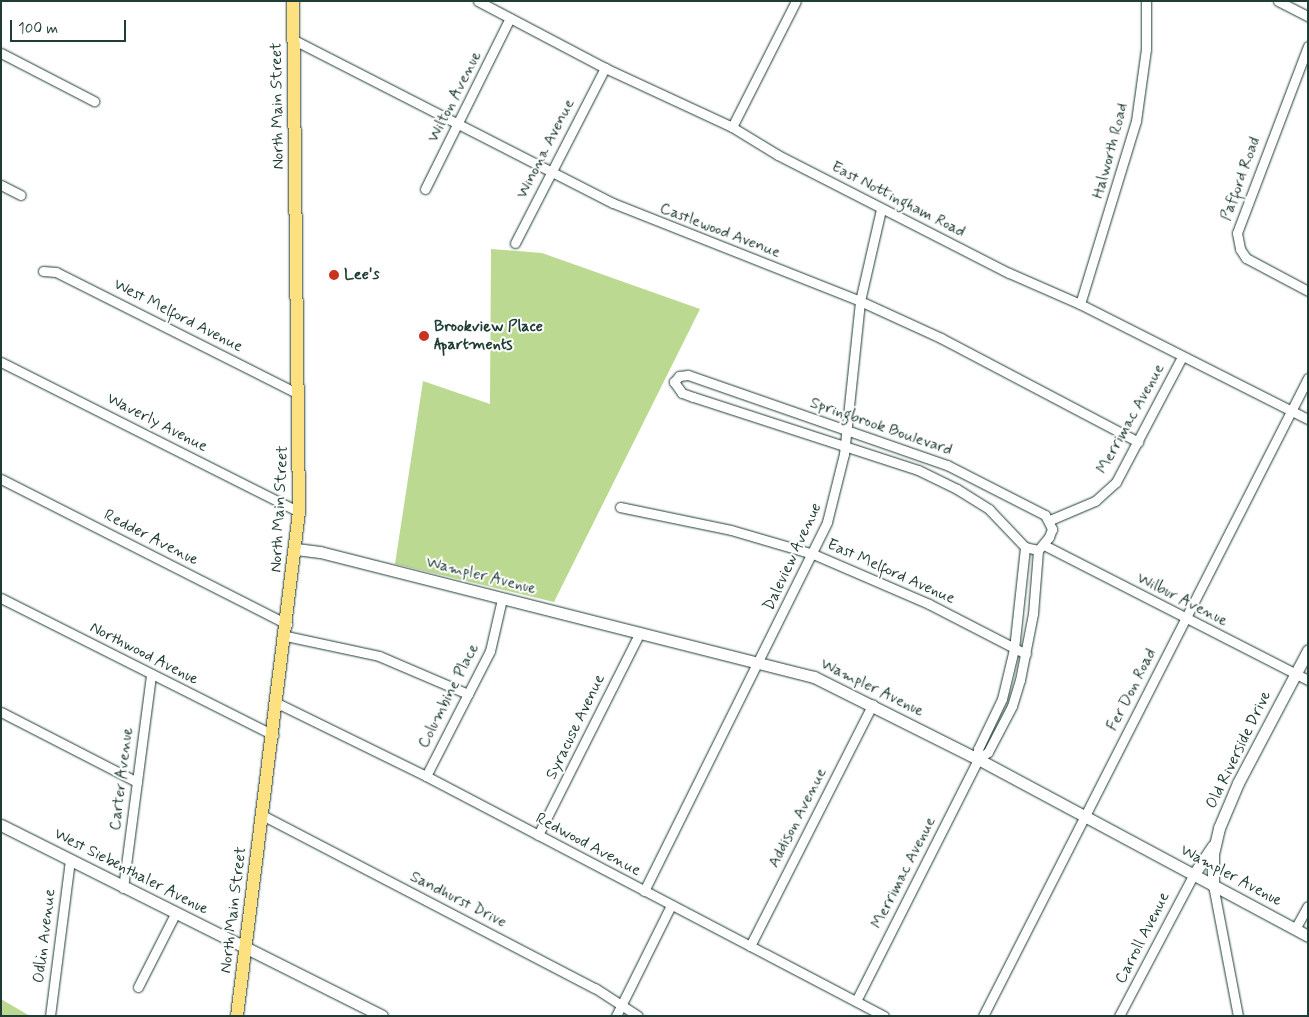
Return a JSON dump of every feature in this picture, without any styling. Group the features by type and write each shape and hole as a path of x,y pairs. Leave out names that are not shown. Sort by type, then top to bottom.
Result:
{"main road":[{"name":"North Main Street","path":"237,1016 287,630 299,512 293,1"}],"street":[{"name":"East Nottingham Road","path":"478,1 605,68 732,127 881,209 1009,274 1080,304 1308,420"},
{"path":"732,127 796,1"},
{"name":"Halworth Road","path":"1080,304 1136,122 1146,49 1146,1"},
{"path":"1278,1 1308,16"},
{"name":"Wilton Avenue","path":"425,189 457,121 510,18"},
{"name":"Castlewood Avenue","path":"294,40 457,121 550,173 655,222 860,301 1004,368 1138,442"},
{"name":"Pafford Road","path":"1308,46 1239,224 1238,238 1240,249 1251,262 1308,291"},
{"path":"1,53 94,101"},
{"name":"Winona Avenue","path":"515,243 605,68"},
{"path":"1,185 21,195"},
{"name":"Daleview Avenue","path":"644,891 813,554 835,500 844,446 860,301 881,209"},
{"name":"West Melford Avenue","path":"43,271 56,272 299,394"},
{"name":"Merrimac Avenue","path":"1050,520 1105,493 1122,473 1182,357"},
{"name":"Waverly Avenue","path":"1,362 299,512"},
{"name":"Springbrook Boulevard","path":"1025,547 989,509 957,489 918,470 693,397 682,393 674,382 680,376 688,376 846,428 947,465 1050,520"},
{"name":"Fer Don Road","path":"983,1016 1308,378"},
{"name":"Redder Avenue","path":"1,479 287,630 379,656 468,694"},
{"name":"East Melford Avenue","path":"620,507 731,530 813,554 929,604 1026,654"},
{"path":"1025,547 1041,547 1052,529 1050,520"},
{"name":"Merrimac Avenue","path":"856,1001 978,759 978,749 1002,699 1014,649 1025,547"},
{"name":"Merrimac Avenue","path":"978,759 988,752 1012,706 1026,654 1034,614 1041,547"},
{"name":"Wilbur Avenue","path":"1041,547 1308,680"},
{"name":"Wampler Avenue","path":"296,549 320,552 814,677 873,704 978,759 1308,936"},
{"name":"Northwood Avenue","path":"1,598 273,735"},
{"name":"Columbine Place","path":"426,776 490,651 502,599"},
{"name":"Syracuse Avenue","path":"538,836 640,632"},
{"name":"Old Riverside Drive","path":"1238,1016 1213,885 1215,843 1238,783 1308,650"},
{"name":"Carter Avenue","path":"123,888 151,674"},
{"name":"Redwood Avenue","path":"277,703 426,776 856,1001 871,1013 884,1016"},
{"name":"Addison Avenue","path":"750,946 873,704"},
{"path":"1,712 137,782"},
{"name":"Sandhurst Drive","path":"262,815 623,1004 638,1016"},
{"name":"West Siebenthaler Avenue","path":"1,825 123,888 382,1016"},
{"path":"1194,874 1215,843"},
{"name":"Odlin Avenue","path":"50,1016 70,860"},
{"name":"Carroll Avenue","path":"1119,1016 1194,874"},
{"path":"616,1016 671,905"},
{"path":"1295,929 1308,906"},
{"path":"138,987 175,914"}],"green space":[{"path":"491,249 542,253 700,309 554,602 395,564 423,381 490,404"},
{"path":"1,999 30,1016 1,1016"}],"place":[{"name":"Lee's","path":"334,275"},
{"name":"Brookview Place Apartments","path":"424,336"}]}
